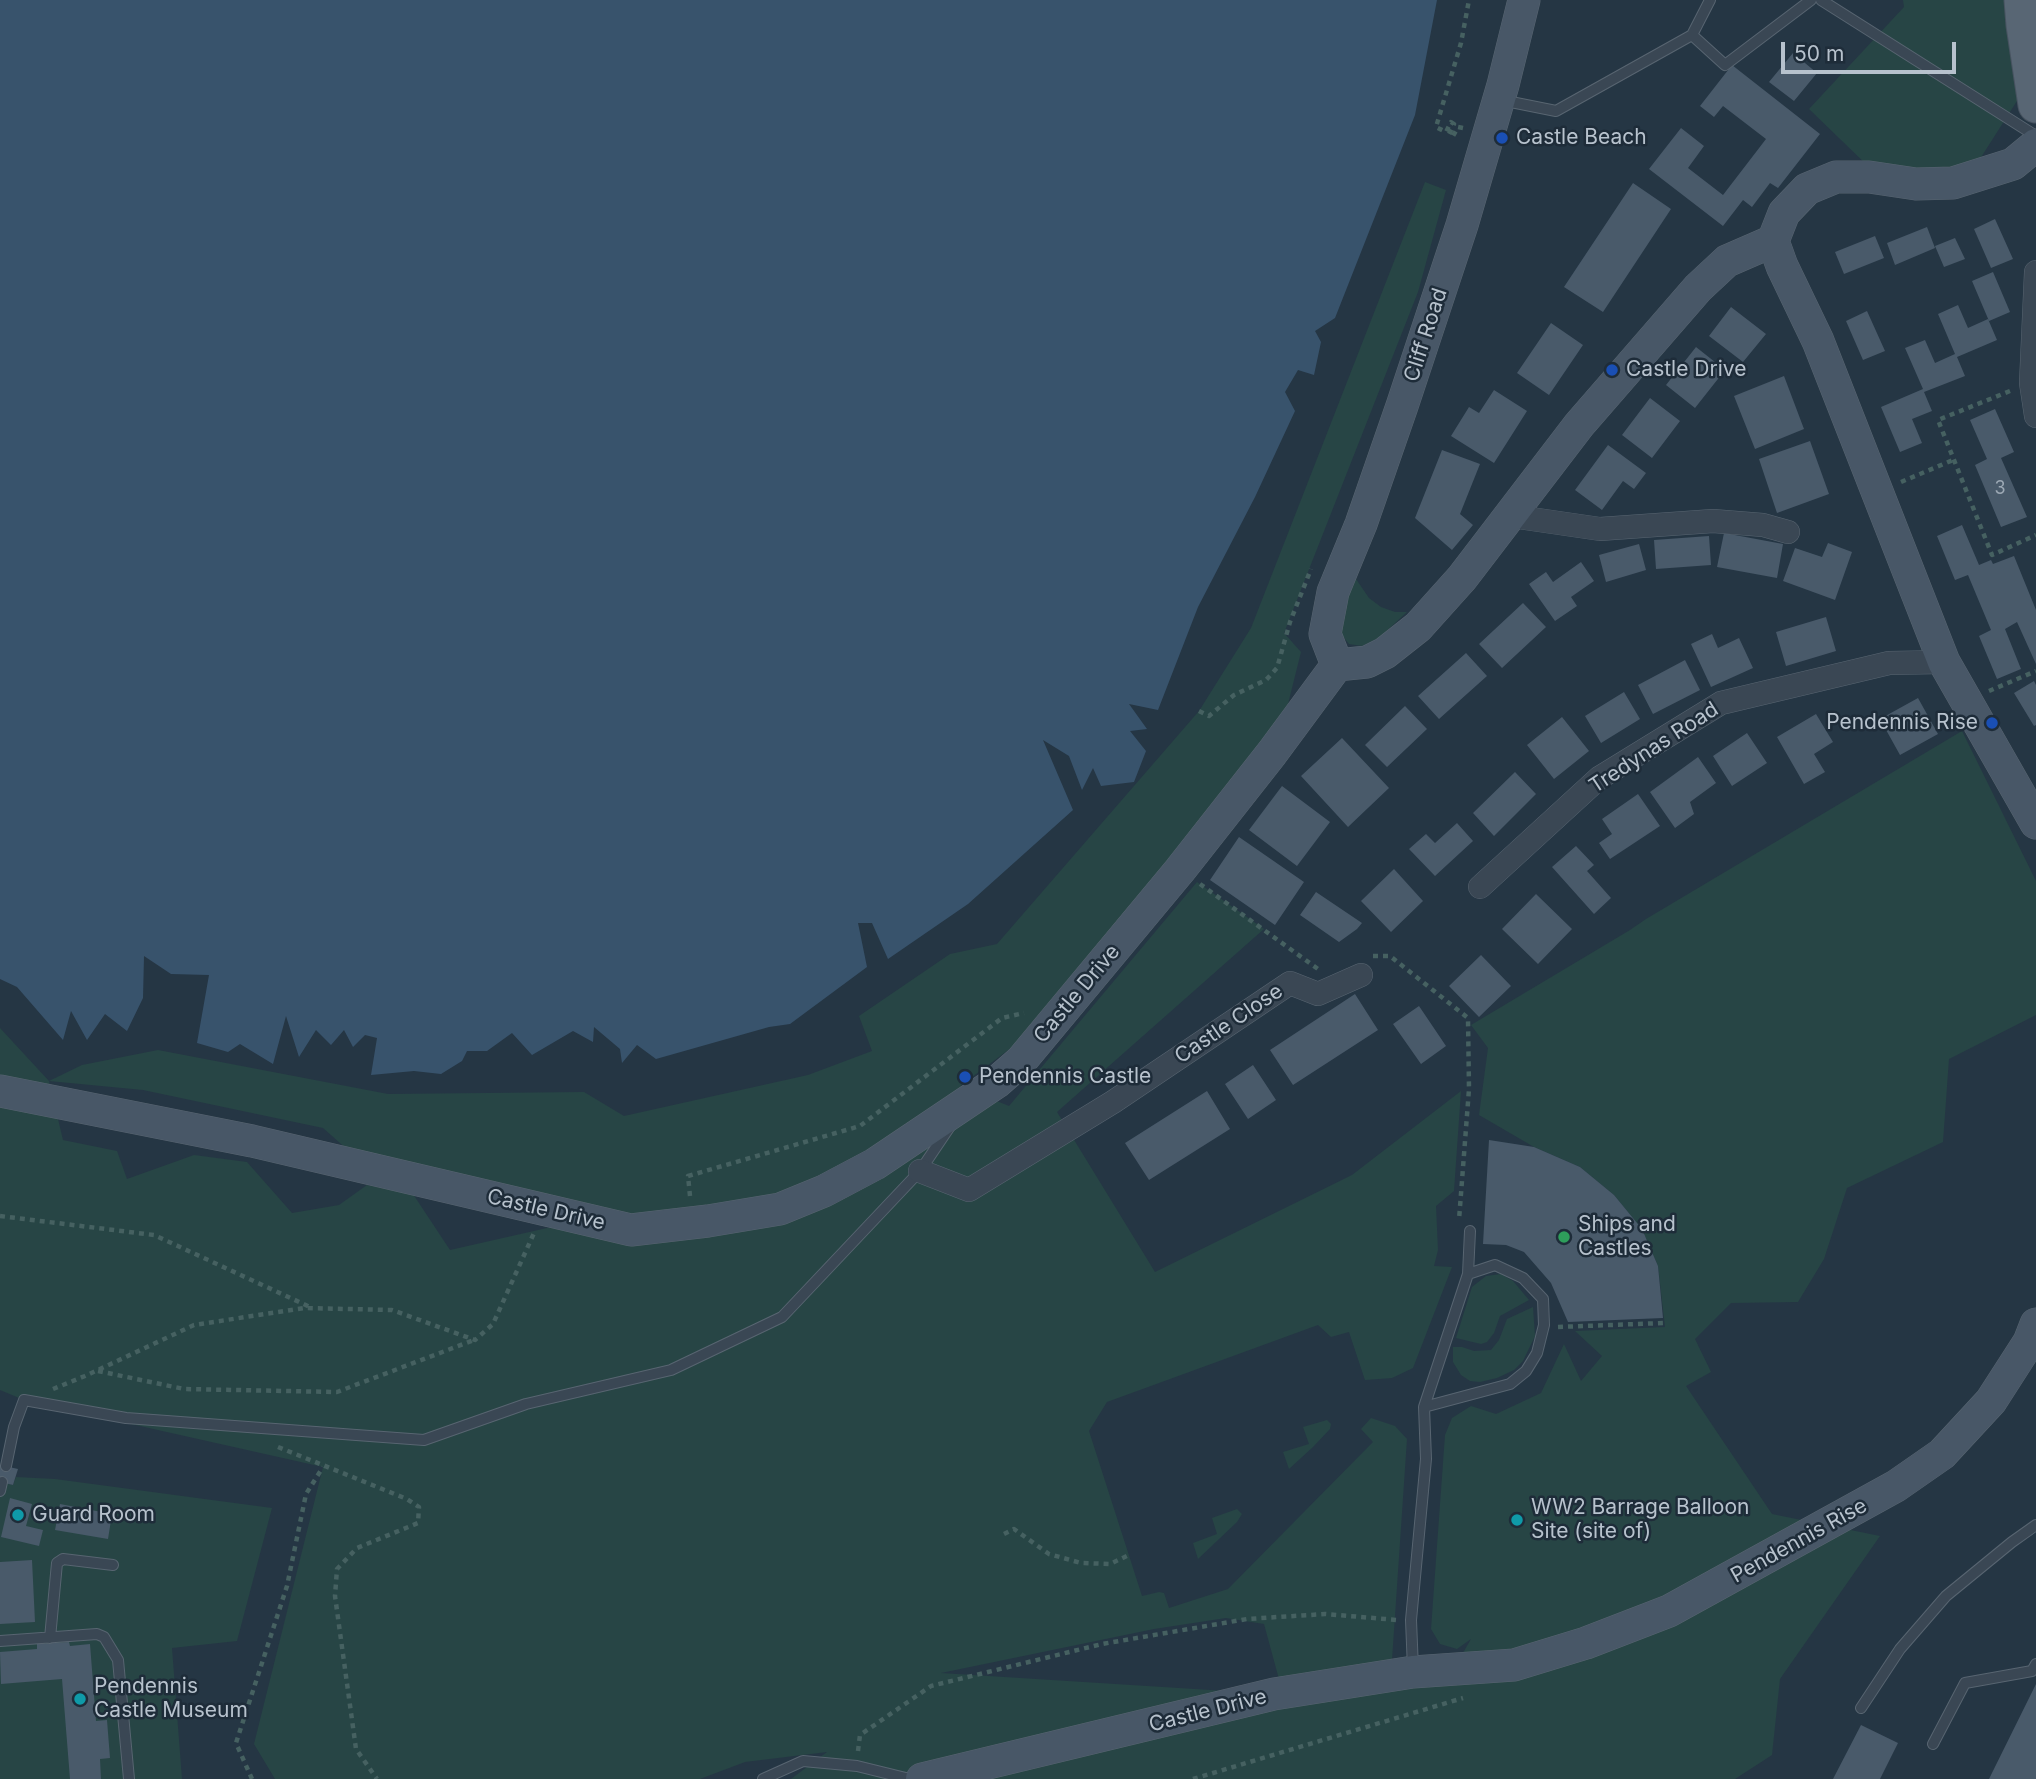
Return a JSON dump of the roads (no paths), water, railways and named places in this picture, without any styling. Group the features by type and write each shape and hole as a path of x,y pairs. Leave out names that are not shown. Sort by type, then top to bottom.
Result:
{"main road":[{"path":"2022,0 2036,105"}],"street":[{"name":"Cliff Road","path":"1337,664 1325,634 1333,592 1361,524 1462,225 1499,99 1524,0"},
{"path":"2036,145 2013,164 1952,183 1916,184 1868,177 1836,177 1807,189 1784,213 1773,241 1818,341 1944,662 2036,823"},
{"path":"1337,664 1367,662 1385,653 1418,626 1462,578 1579,425 1698,288 1727,261 1773,241"},
{"path":"2036,272 2031,383 2036,416"},
{"path":"1511,516 1600,529 1713,521 1763,525 1788,532"},
{"name":"Tredynas Road","path":"1480,887 1599,778 1721,703 1889,663 1944,662"},
{"name":"Castle Drive","path":"0,1091 252,1141 631,1230 780,1209 824,1191 875,1164 997,1082 1021,1061 1180,870 1337,664"},
{"name":"Castle Close","path":"920,1171 969,1190 1113,1102 1290,983 1318,994 1363,967"},
{"name":"Pendennis Rise","path":"1497,1668 1586,1643 1669,1611 1896,1486 1942,1454 1992,1401 2029,1342 2036,1324"},
{"name":"Castle Drive","path":"922,1779 1274,1694 1413,1672 1497,1668"}],"lane":[{"path":"1499,99 1556,111 1692,35 1710,0"},
{"path":"1692,35 1725,65 1811,0"},
{"path":"1822,0 2036,136"},
{"path":"6,1466 24,1400 126,1418 424,1440 526,1404 671,1370 782,1317 920,1171 966,1103"},
{"path":"1413,1672 1411,1620 1426,1459 1424,1407 1468,1274 1470,1231"},
{"path":"1424,1407 1510,1384 1526,1371 1537,1353 1544,1325 1543,1299 1523,1278 1495,1265 1468,1274"},
{"path":"1861,1708 1900,1649 1946,1596 2036,1525"},
{"path":"50,1638 57,1563 63,1559 113,1565"},
{"path":"0,1641 97,1634 104,1637 118,1660 129,1779"},
{"path":"1933,1744 1965,1683 2032,1671 2036,1664"},
{"path":"763,1779 803,1761 857,1766 910,1779"}],"water":[{"path":"0,0 1437,0 1415,115 1335,318 1315,331 1321,342 1314,375 1298,370 1285,392 1295,411 1255,497 1198,607 1158,710 1129,704 1147,729 1130,731 1146,751 1134,782 1101,786 1093,768 1082,790 1069,756 1043,740 1073,810 968,904 888,959 872,923 858,923 867,967 790,1024 769,1027 656,1059 637,1045 622,1063 620,1049 594,1027 593,1042 573,1031 532,1055 512,1033 487,1051 467,1051 462,1061 441,1074 414,1071 371,1075 377,1038 365,1035 353,1047 344,1030 331,1045 316,1030 299,1057 286,1016 273,1064 240,1044 228,1052 197,1043 209,975 171,974 144,956 143,998 127,1031 105,1014 87,1040 71,1011 63,1040 17,987 0,979"}],"place":[{"name":"Castle Beach","path":"1502,138"},
{"name":"Castle Drive","path":"1612,370"},
{"name":"Pendennis Rise","path":"1992,723"},
{"name":"Pendennis Castle","path":"965,1077"},
{"name":"Ships and Castles","path":"1564,1237"},
{"name":"Guard Room","path":"18,1515"},
{"name":"WW2 Barrage Balloon Site (site of)","path":"1517,1520"},
{"name":"Pendennis Castle Museum","path":"80,1699"}]}
